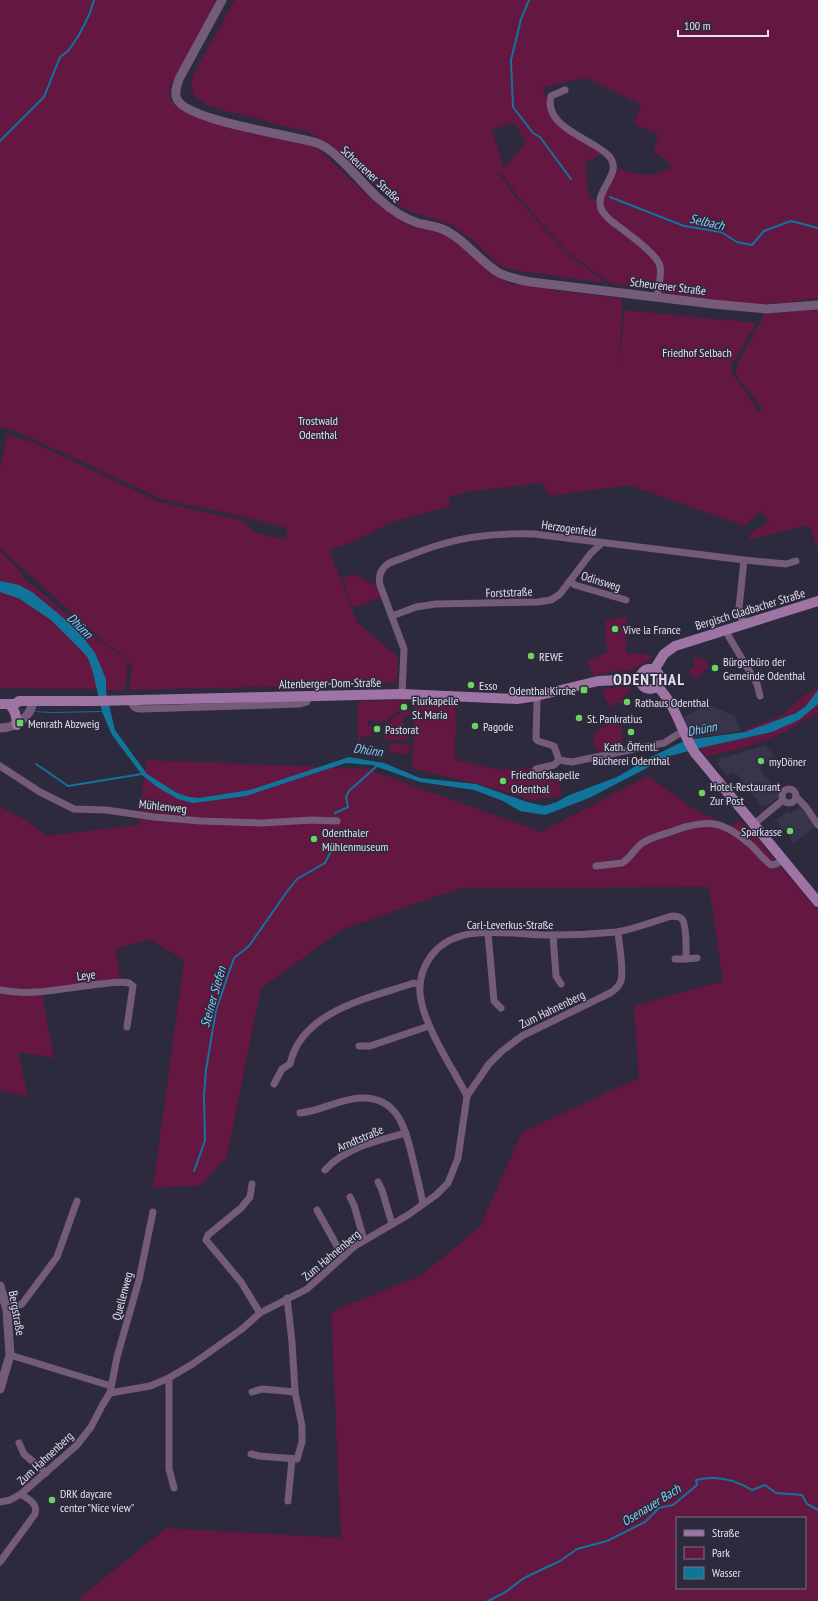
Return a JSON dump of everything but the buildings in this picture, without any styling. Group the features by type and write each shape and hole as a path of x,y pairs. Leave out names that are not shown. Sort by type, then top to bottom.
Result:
{"main road":[{"name":"Bergisch Gladbacher Straße","path":"654,670 664,654 671,648 818,601"},
{"path":"648,669 654,670 658,673 660,681 657,686 652,689 646,689 641,685 640,675 648,669"},
{"name":"Altenberger-Dom-Straße","path":"9,703 33,700 95,701 402,694 510,698 536,696 594,682 640,679"},
{"path":"657,686 670,701 685,735 695,753 818,902"},
{"name":"Altenberger-Dom-Straße","path":"0,698 13,698 9,703"},
{"path":"9,703 16,714 17,725"}],"street":[{"name":"Scheurener Straße","path":"222,0 179,79 176,90 177,100 186,108 212,118 246,128 318,144 333,154 377,197 396,213 418,223 442,229 464,243 498,272 508,277 537,282 766,309 818,305"},
{"path":"565,90 551,96 550,102 553,112 562,124 572,132 603,150 610,157 613,164 612,175 601,196 600,204 603,213 652,254 659,264 661,273 657,297"},
{"name":"Herzogenfeld","path":"392,616 380,585 380,571 390,563 439,545 482,536 508,533 534,534 744,560 786,564 796,561"},
{"name":"Forststraße","path":"392,616 416,608 436,604 551,600 560,594 591,553 602,543"},
{"path":"743,624 739,608 744,560"},
{"name":"Odinsweg","path":"570,581 575,585 626,600"},
{"path":"392,616 404,650 402,694"},
{"path":"726,630 757,684 760,696"},
{"path":"536,696 536,739 554,746 559,760"},
{"path":"0,728 17,725 32,708 33,700"},
{"path":"536,769 554,764 559,760 572,762 664,743 685,735"},
{"name":"Mühlenweg","path":"0,766 40,792 74,809 106,810 154,817 261,823 312,820 336,821"},
{"path":"783,800 783,793 788,789 795,792 796,797 806,807 818,825"},
{"path":"783,800 788,803 792,802 796,797"},
{"path":"754,824 783,800"},
{"path":"596,866 622,863 643,842 689,826 706,823 718,824 727,828 750,845 771,865 782,860"},
{"name":"Carl-Leverkus-Straße","path":"467,1096 429,1026 420,999 420,984 426,963 433,952 445,942 466,933 553,935 618,932 672,916 678,916 682,919 684,926 686,959"},
{"name":"Zum Hahnenberg","path":"0,1502 10,1500 21,1494 77,1445 91,1427 110,1390 150,1386 169,1378 242,1329 260,1312 307,1289 364,1240 408,1215 436,1195 448,1183 458,1158 467,1096 489,1064 512,1042 522,1036 610,993 616,988 621,982 622,972 618,932"},
{"path":"488,933 494,1001 501,1008"},
{"path":"553,935 556,976 561,984"},
{"path":"675,959 697,958"},
{"name":"Leye","path":"0,990 16,994 38,993 86,985 129,983 132,986 127,1027"},
{"path":"274,1084 282,1069 290,1064 292,1054 300,1041 312,1026 325,1016 414,983 420,984"},
{"path":"359,1046 370,1046 429,1026"},
{"path":"300,1113 313,1112 351,1100 369,1098 391,1108 402,1121 406,1133 423,1204"},
{"name":"Arndtstraße","path":"325,1170 333,1161 367,1144 406,1133"},
{"path":"378,1182 382,1190 392,1224"},
{"path":"252,1184 250,1197 241,1208 208,1235 206,1240 241,1282 260,1312"},
{"path":"350,1197 354,1205 364,1240"},
{"path":"7,1310 22,1304 57,1258 76,1201"},
{"path":"317,1210 343,1257"},
{"name":"Quellenweg","path":"110,1390 119,1349 139,1280 153,1212"},
{"name":"Bergstraße","path":"0,1286 7,1310 10,1355 0,1389"},
{"path":"251,1454 297,1459 302,1442 302,1426 295,1392 288,1298"},
{"path":"10,1355 110,1390"},
{"path":"169,1378 169,1469 174,1488"},
{"path":"252,1392 262,1390 295,1392"},
{"path":"19,1443 24,1454 46,1473"},
{"path":"288,1501 292,1459"},
{"path":"0,1562 35,1514 35,1504 21,1494"}],"shaded area":[{"path":"706,704 735,716 741,731 693,738 683,718"},
{"path":"765,745 774,756 759,768 779,793 779,797 766,806 761,805 737,774 735,775 732,772 727,776 717,764 720,762 718,758 723,758"},
{"path":"801,806 816,826 794,843 776,820 788,811 790,814"}],"green space":[{"path":"0,0 219,0 169,87 170,99 184,111 208,121 253,134 317,147 366,194 391,214 409,225 429,229 452,238 504,281 512,284 551,288 551,290 622,298 620,363 624,310 756,323 731,366 732,374 759,412 762,408 735,374 739,361 765,314 818,310 818,549 809,525 748,540 753,531 769,522 761,511 744,526 630,485 549,496 543,483 466,492 448,497 451,506 389,523 360,539 329,550 357,622 398,657 397,683 379,682 305,686 129,690 132,667 119,652 105,643 0,548 0,467 7,435 35,443 159,502 241,520 256,533 286,540 287,528 228,513 161,499 38,441 10,429 0,427"},
{"path":"235,0 818,0 818,298 785,303 753,304 662,294 660,286 662,270 659,262 654,255 616,222 603,205 602,198 616,171 616,168 636,174 652,175 670,169 671,164 654,152 658,134 634,124 641,104 586,78 543,87 543,90 550,108 561,125 576,137 603,153 585,163 589,198 597,201 599,209 610,223 646,250 653,258 657,267 658,276 655,289 611,284 568,252 519,198 501,172 499,173 517,199 568,254 606,283 519,271 504,267 497,263 471,239 452,225 413,212 398,205 340,152 330,144 307,131 281,126 204,104 193,94 191,81 197,67","holes":["514,122 526,143 504,168 492,130"]},
{"path":"0,551 19,570 25,581 34,586 88,633 118,653 127,662 127,676 124,691 92,689 0,688"},
{"path":"354,574 377,586 381,597 353,608 342,578"},
{"path":"626,617 626,653 652,655 648,661 630,671 614,671 593,676 587,661 608,652 604,634 606,633 606,620"},
{"path":"694,657 705,660 709,667 703,670 705,672 693,679 689,670 695,666"},
{"path":"818,684 816,694 810,702 800,709 789,716 745,732 744,730 784,714 807,693 811,693"},
{"path":"630,687 628,695 624,694 622,703 613,702 612,707 610,707 602,692 603,689"},
{"path":"406,700 408,707 394,714 386,722 368,721 368,726 372,726 371,737 361,736 361,741 358,741 358,701"},
{"path":"415,700 456,702 455,760 494,769 525,769 535,767 536,774 555,771 562,796 530,800 493,788 412,768"},
{"path":"818,704 818,713 785,732 762,742 706,756 700,748 772,732 799,720"},
{"path":"410,709 410,714 403,718 403,732 408,732 407,740 385,739 388,724 400,714"},
{"path":"620,722 624,748 599,752 595,748 594,735 602,727"},
{"path":"390,743 410,745 410,752 406,754 390,752"},
{"path":"146,760 367,769 541,832 648,776 693,809 729,826 740,821 749,828 774,859 767,867 772,869 781,867 818,911 818,1601 76,1601 166,1528 341,1538 331,1312 422,1275 480,1227 522,1132 639,1078 634,1006 723,981 709,887 461,888 343,929 261,988 227,1157 201,1185 153,1188 184,960 149,939 116,949 120,980 41,989 54,1058 18,1052 28,1097 0,1090 0,807 26,820 46,836 139,825"}],"water":[{"path":"0,581 19,585 32,592 72,625 83,637 95,653 106,679 106,692 115,730 147,774 177,793 189,797 199,798 250,790 349,757 384,763 420,778 476,784 527,802 544,806 617,777 651,757 682,742 745,732 796,713 806,706 818,690 818,704 799,720 772,732 670,756 589,798 545,815 520,811 503,801 474,790 420,782 372,765 346,763 246,796 193,803 178,799 157,787 143,776 112,735 102,712 53,713 0,710 53,712 102,711 88,658 51,620 20,599 0,592"}],"waterway":[{"path":"0,141 44,97 60,57 68,51 79,35 90,13 94,0"},
{"name":"Selbach","path":"529,0 521,19 511,60 513,107 533,133 540,137 571,179"},
{"name":"Selbach","path":"610,197 684,226 721,232 737,242 752,245 764,231 791,221 818,228"},
{"path":"36,764 68,786 142,774"},
{"name":"Steiner Siefen","path":"335,813 348,807 346,797 349,791 378,765"},
{"name":"Steiner Siefen","path":"194,1171 205,1141 204,1095 206,1070 216,1010 234,958 249,946 297,879 325,863 335,843"},
{"name":"Osenauer Bach","path":"488,1601 504,1593 524,1578 560,1561 577,1549 607,1541 645,1522 659,1508 673,1505 697,1485 696,1480 711,1478 726,1479 746,1486 752,1490 765,1485 776,1493 802,1495 807,1504 818,1510"}],"place":[{"name":"Vive la France","path":"615,629"},
{"name":"REWE","path":"531,656"},
{"name":"Bürgerbüro der Gemeinde Odenthal","path":"715,668"},
{"name":"Esso","path":"471,685"},
{"name":"Odenthal Kirche","path":"584,690"},
{"name":"Rathaus Odenthal","path":"627,702"},
{"name":"Flurkapelle St. Maria","path":"404,707"},
{"name":"St. Pankratius","path":"579,718"},
{"name":"Menrath Abzweig","path":"20,723"},
{"name":"Pagode","path":"475,726"},
{"name":"Pastorat","path":"377,729"},
{"name":"Kath. Öffentl. Bücherei Odenthal","path":"631,732"},
{"name":"myDöner","path":"761,761"},
{"name":"Friedhofskapelle Odenthal","path":"503,781"},
{"name":"Hotel-Restaurant Zur Post","path":"702,793"},
{"name":"Sparkasse","path":"790,831"},
{"name":"Odenthaler Mühlenmuseum","path":"314,839"},
{"name":"DRK daycare center \"Nice view\"","path":"52,1500"}],"district":[{"name":"ODENTHAL","path":"649,679"}],"park label":[{"name":"Friedhof Selbach","path":"697,352"},
{"name":"Trostwald Odenthal","path":"318,427"}],"water label":[{"name":"Dhünn","path":"80,626"},
{"name":"Dhünn","path":"702,729"},
{"name":"Dhünn","path":"368,750"}]}
